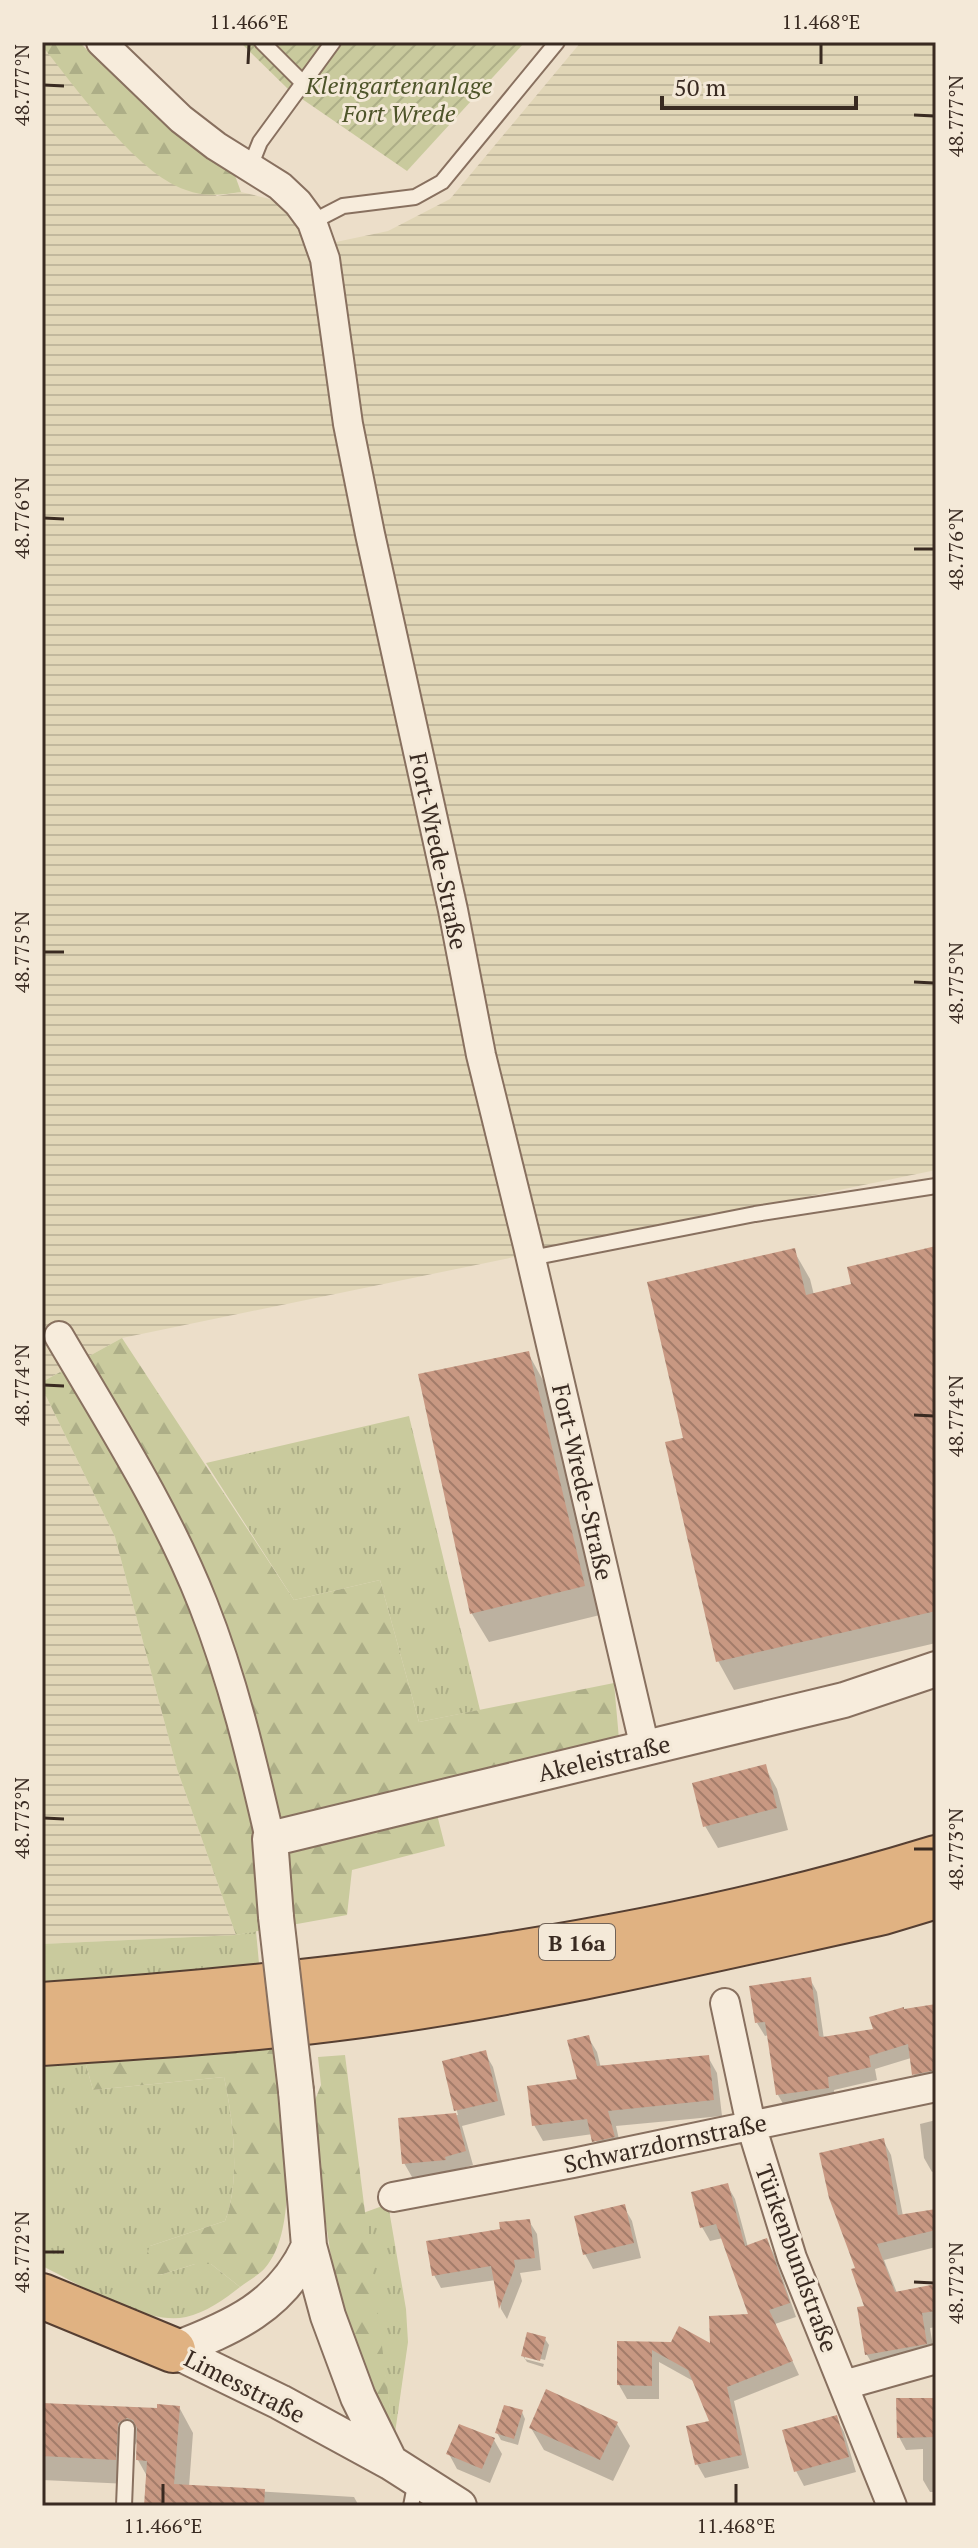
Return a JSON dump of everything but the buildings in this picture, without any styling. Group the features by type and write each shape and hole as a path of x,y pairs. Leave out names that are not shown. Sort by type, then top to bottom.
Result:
{"highway":[{"name":"B 16a","path":"42,2005 211,1993 322,1981 616,1935 752,1906 936,1858"},
{"name":"B 16a","path":"42,2043 332,2019 515,1991 883,1912 936,1896"},
{"path":"42,2296 173,2350"}],"street":[{"name":"Fort-Wrede-Straße","path":"101,42 181,119 280,186 298,203 312,222 325,259 348,424 453,910 481,1055 645,1748"},
{"path":"59,1336 153,1497 202,1603 229,1677 270,1839 309,2246 328,2316 358,2397 405,2483"},
{"name":"Akeleistraße","path":"270,1839 844,1700 936,1669"},
{"name":"Türkenbundstraße","path":"725,2003 751,2125 792,2258 892,2506"},
{"name":"Schwarzdornstraße","path":"393,2197 573,2163 936,2087"},
{"name":"Limesstraße","path":"173,2350 216,2334 262,2307 297,2272 309,2246"},
{"name":"Limesstraße","path":"173,2350 280,2402 405,2483 459,2506"},
{"path":"844,2385 936,2359"}],"lane":[{"path":"262,42 303,83"},
{"path":"250,167 260,142 333,42"},
{"path":"312,222 343,206 415,197 442,182 557,42"},
{"path":"531,1258 755,1214 936,1186"},
{"path":"124,2506 127,2428"}],"shaded area":[{"path":"581,42 936,42 936,1170 122,1338 42,1382 42,46 120,140 217,196 241,192 270,199 296,218 317,246 388,231 450,199"},
{"path":"42,1388 115,1537 177,1769 236,1935 42,1944"}],"green space":[{"path":"42,42 79,42 146,107 233,170 241,192 200,194 167,181 147,166 89,105"},
{"name":"Kleingartenanlage Fort Wrede","path":"240,42 525,42 407,171 289,90"},
{"path":"122,1338 294,1600 380,1580 419,1722 614,1683 619,1739 429,1783 445,1846 352,1870 347,1915 236,1935 177,1769 115,1537 42,1388 42,1382"},
{"path":"409,1416 480,1710 419,1722 380,1580 294,1600 206,1463"},
{"path":"256,1931 260,1974 42,1985 42,1944 236,1935"},
{"path":"275,2048 287,2162 284,2223 277,2248 265,2268 240,2287 211,2264 195,2264 160,2275 149,2270 146,2256 150,2246 225,2221 234,2168 224,2077 93,2090 85,2061"},
{"path":"345,2055 394,2440 337,2295 312,2133 315,2100 321,2085 318,2057"},
{"path":"85,2061 93,2090 224,2077 234,2168 225,2221 150,2246 160,2275 195,2264 211,2264 240,2287 207,2309 186,2317 151,2315 112,2302 42,2266 42,2067"},
{"path":"388,2204 406,2309 408,2342 394,2440 363,2213"}]}
